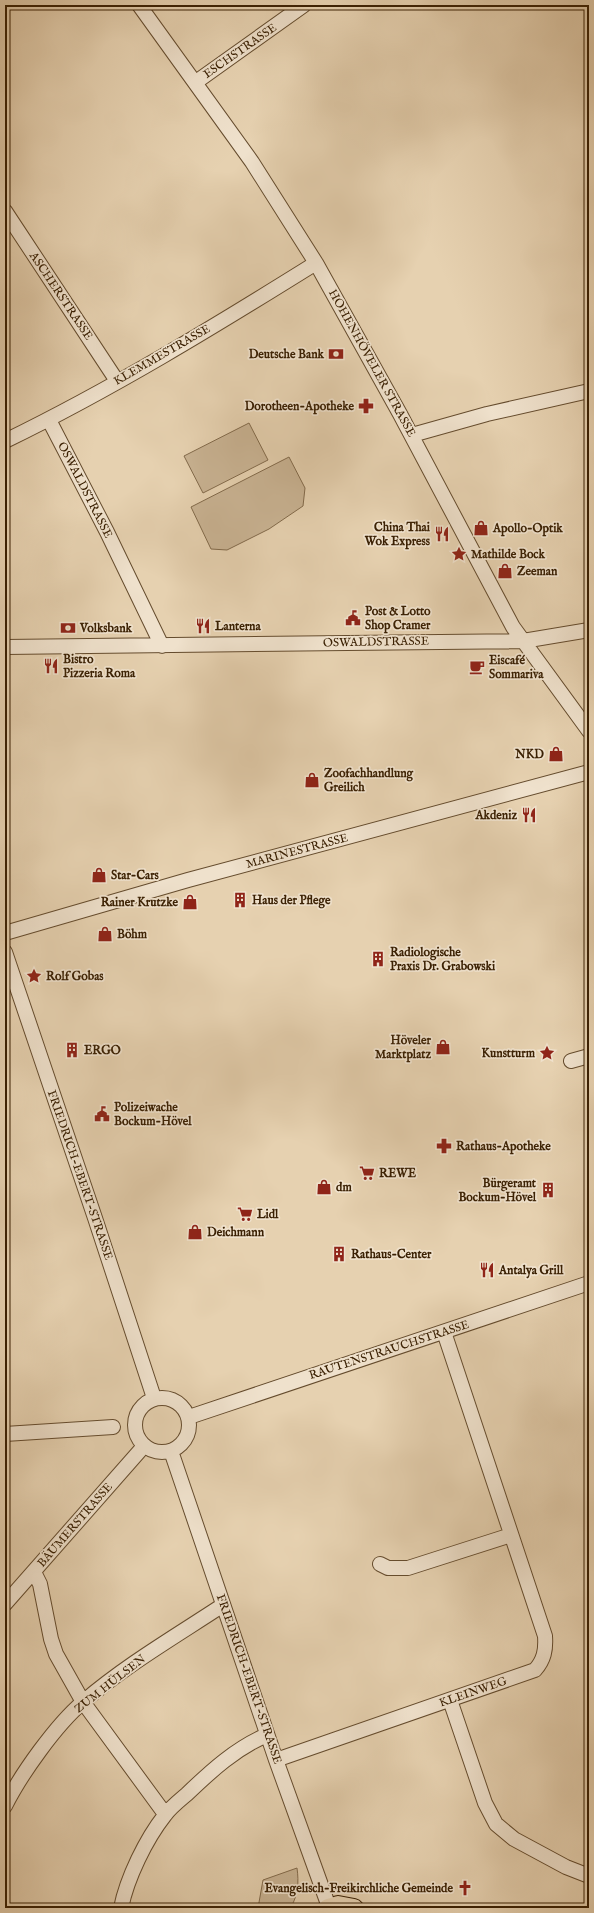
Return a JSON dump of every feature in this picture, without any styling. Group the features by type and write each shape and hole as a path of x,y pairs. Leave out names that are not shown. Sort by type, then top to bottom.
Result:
{"main road":[{"path":"328,1908 338,1905 354,1908"}],"street":[{"name":"HOHENHÖVELER STRASSE","path":"139,5 196,82 252,162 316,263 412,434 513,627 589,731"},
{"name":"ESCHSTRASSE","path":"196,82 304,5"},
{"name":"ASCHERSTRASSE","path":"5,211 117,381"},
{"name":"KLEMMESTRASSE","path":"5,441 49,420 215,325 316,263"},
{"path":"412,434 487,414 589,390"},
{"name":"OSWALDSTRASSE","path":"49,420 104,526 162,646"},
{"name":"OSWALDSTRASSE","path":"5,648 523,641 589,630"},
{"name":"MARINESTRASSE","path":"5,933 188,880 589,772"},
{"name":"FRIEDRICH-EBERT-STRASSE","path":"5,952 154,1398"},
{"path":"571,1061 589,1056"},
{"name":"RAUTENSTRAUCHSTRASSE","path":"189,1416 589,1283"},
{"name":"KLEINWEG","path":"276,1760 535,1670 543,1659 545,1636 444,1332"},
{"path":"154,1398 168,1398 175,1400 186,1410 189,1416 189,1433 179,1447 171,1451 162,1452 152,1450 144,1446 136,1432 136,1416 140,1408 154,1398"},
{"path":"5,1434 113,1427"},
{"name":"BÄUMERSTRASSE","path":"5,1604 144,1446"},
{"name":"FRIEDRICH-EBERT-STRASSE","path":"171,1451 267,1735 328,1908"},
{"path":"380,1564 388,1568 408,1568 511,1535"},
{"path":"34,1572 40,1584 51,1639 56,1654 83,1702 165,1814"},
{"name":"ZUM HÜLSEN","path":"5,1806 13,1790 53,1735 83,1702 145,1656 223,1605"},
{"path":"450,1700 485,1803 496,1824 514,1839 566,1867 589,1876"},
{"path":"121,1908 128,1883 147,1844 165,1814 215,1768 253,1741 267,1735"}],"shaded area":[{"path":"249,423 268,460 203,493 184,456"},
{"path":"289,457 305,488 303,506 269,529 227,550 211,549 191,507"},
{"path":"297,1868 297,1888 291,1907 258,1908 263,1880"}],"place":[{"name":"Deutsche Bank","path":"336,354"},
{"name":"Dorotheen-Apotheke","path":"366,406"},
{"name":"Apollo-Optik","path":"481,528"},
{"name":"China Thai Wok Express","path":"442,534"},
{"name":"Mathilde Bock","path":"459,554"},
{"name":"Zeeman","path":"505,571"},
{"name":"Post & Lotto Shop Cramer","path":"353,618"},
{"name":"Lanterna","path":"203,626"},
{"name":"Volksbank","path":"68,628"},
{"name":"Bistro Pizzeria Roma","path":"51,666"},
{"name":"Eiscafé Sommariva","path":"477,667"},
{"name":"NKD","path":"556,754"},
{"name":"Zoofachhandlung Greilich","path":"312,780"},
{"name":"Akdeniz","path":"529,815"},
{"name":"Star-Cars","path":"99,875"},
{"name":"Haus der Pflege","path":"240,900"},
{"name":"Rainer Krutzke","path":"190,902"},
{"name":"Böhm","path":"105,934"},
{"name":"Radiologische Praxis Dr. Grabowski","path":"378,959"},
{"name":"Rolf Gobas","path":"34,976"},
{"name":"Höveler Marktplatz","path":"443,1047"},
{"name":"ERGO","path":"72,1050"},
{"name":"Kunstturm","path":"547,1053"},
{"name":"Polizeiwache Bockum-Hövel","path":"102,1114"},
{"name":"Rathaus-Apotheke","path":"444,1146"},
{"name":"REWE","path":"367,1173"},
{"name":"dm","path":"324,1187"},
{"name":"Bürgeramt Bockum-Hövel","path":"548,1190"},
{"name":"Lidl","path":"245,1214"},
{"name":"Deichmann","path":"195,1232"},
{"name":"Rathaus-Center","path":"339,1254"},
{"name":"Antalya Grill","path":"487,1270"},
{"name":"Evangelisch-Freikirchliche Gemeinde","path":"465,1888"}]}
